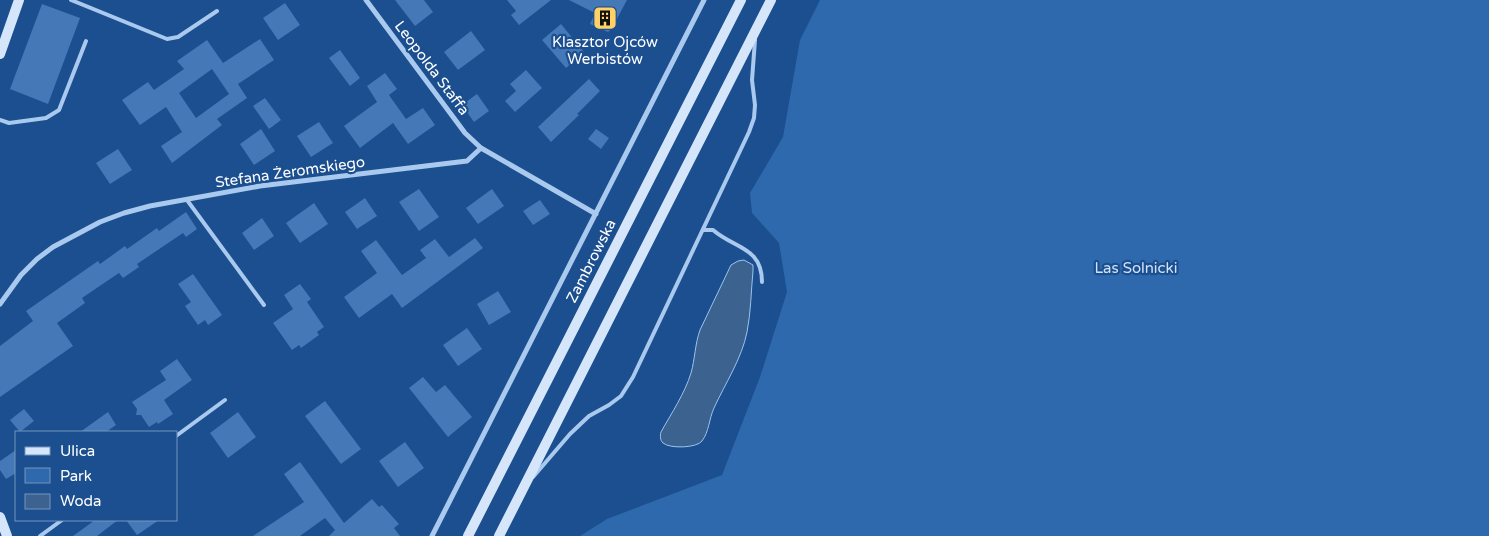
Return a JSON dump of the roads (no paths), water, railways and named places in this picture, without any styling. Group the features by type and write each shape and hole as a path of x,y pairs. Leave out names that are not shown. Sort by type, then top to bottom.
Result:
{"main road":[{"path":"0,54 20,0"},
{"name":"Zambrowska","path":"468,536 741,0"},
{"path":"499,536 771,0"},
{"path":"0,517 7,536"}],"street":[{"name":"Leopolda Staffa","path":"366,0 465,133 481,148"},
{"name":"Zambrowska","path":"432,536 704,0"},
{"name":"Stefana Żeromskiego","path":"0,304 21,275 37,259 100,222 124,213 260,186 467,161 481,148"},
{"path":"481,148 596,214"}],"lane":[{"path":"71,0 167,39 178,37 217,11"},
{"path":"522,491 570,434 589,416 621,396 633,377 754,118 755,105 752,80 756,30"},
{"path":"0,120 9,123 46,118 59,110 86,42"},
{"path":"187,200 264,305"},
{"path":"703,230 713,230 723,238 752,253 761,266 762,282"},
{"path":"178,435 225,400"},
{"path":"40,536 61,521"}],"water":[{"path":"744,260 753,265 753,271 745,342 737,361 714,408 702,441 689,446 677,447 666,445 661,441 661,432 688,381 700,330 731,265"}],"place":[{"name":"Klasztor Ojców Werbistów","path":"605,18"}],"park label":[{"name":"Las Solnicki","path":"1136,268"}]}
